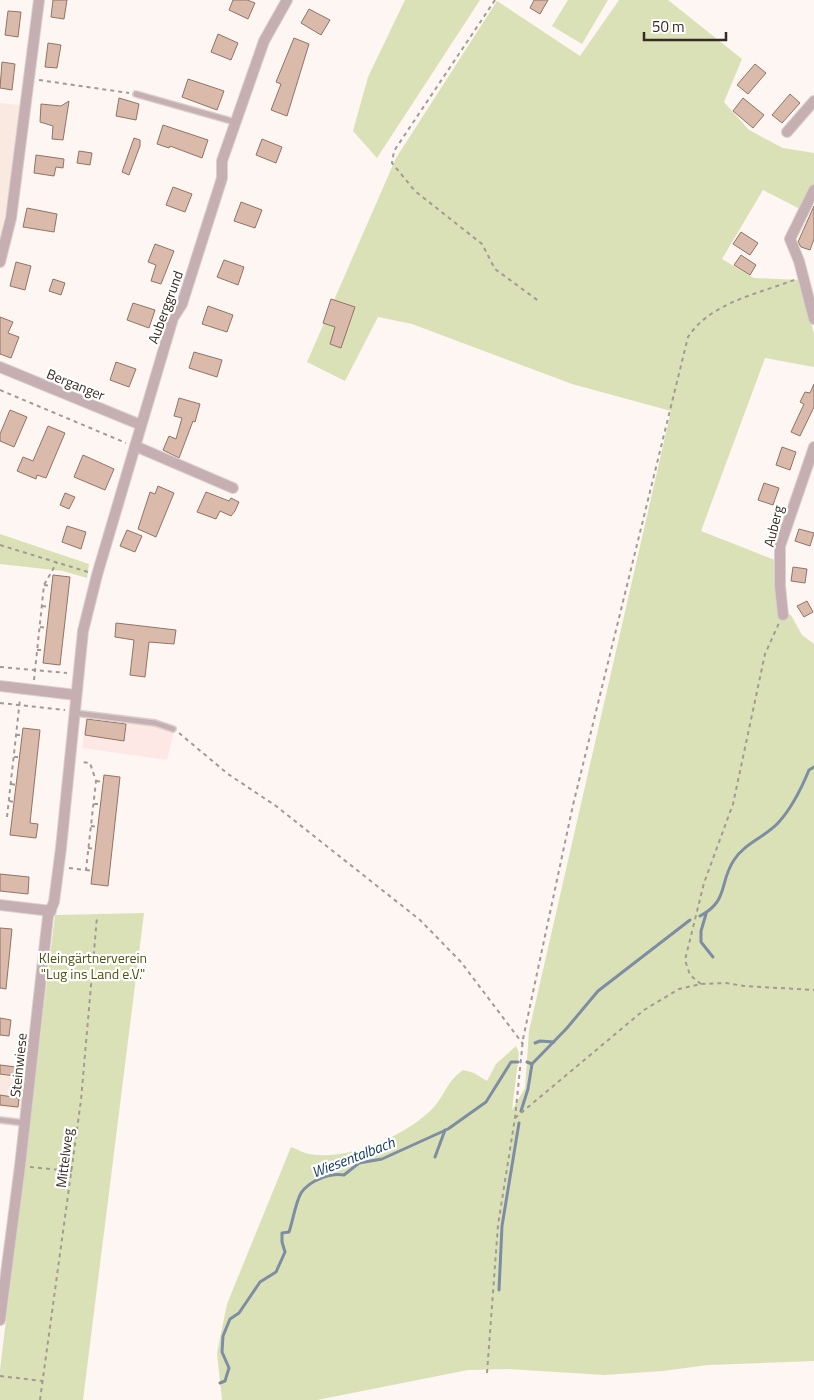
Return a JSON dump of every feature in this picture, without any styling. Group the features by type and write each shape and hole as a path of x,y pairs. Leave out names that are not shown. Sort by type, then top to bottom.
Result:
{"street":[{"path":"0,262 11,218 39,0"},
{"name":"Auberggrund","path":"83,631 97,575 173,318 182,304 222,178 222,161 264,42 287,0"},
{"path":"787,132 814,101"},
{"path":"814,190 790,239 803,276 814,319"},
{"name":"Berganger","path":"0,367 141,425"},
{"path":"135,446 233,488"},
{"name":"Auberg","path":"782,615 780,546 814,447"},
{"name":"Steinwiese","path":"0,1320 5,1252 20,1166 48,916 51,911 59,867 71,760 72,712 76,695 83,631"},
{"path":"0,686 76,695"},
{"path":"0,906 51,911"}],"lane":[{"path":"136,94 235,122"},
{"path":"72,712 155,723 173,729"},
{"path":"0,1120 25,1123"}],"path":[{"path":"495,0 394,151 392,163 416,191 482,244 496,269 540,302"},
{"path":"30,79 136,94"},
{"path":"487,1373 498,1225 515,1118 523,1044 573,805 688,337 698,322 717,309 803,276"},
{"path":"0,390 135,446"},
{"path":"0,545 97,575"},
{"path":"32,690 44,585 57,562"},
{"path":"44,585 52,586"},
{"path":"42,606 50,607"},
{"path":"701,984 690,975 686,960 704,883 733,804 765,654 782,615"},
{"path":"40,628 47,628"},
{"path":"37,650 45,650"},
{"path":"0,667 78,674"},
{"path":"7,817 21,689"},
{"path":"0,703 72,712"},
{"path":"173,729 228,774 276,806 420,920 461,962 523,1044"},
{"path":"16,735 23,735"},
{"path":"14,756 20,757"},
{"path":"71,760 90,763 96,781 86,870"},
{"path":"96,781 103,782"},
{"path":"11,784 17,785"},
{"path":"9,801 16,802"},
{"path":"94,804 100,804"},
{"path":"91,826 98,827"},
{"path":"88,848 95,849"},
{"path":"59,867 93,871"},
{"name":"Mittelweg","path":"40,1400 72,1172 88,1029 97,917"},
{"path":"515,1118 644,1010 679,989 701,984 814,990"},
{"path":"20,1166 72,1172"},
{"path":"0,1376 43,1381"}],"shaded area":[{"path":"0,103 20,105 14,167 0,240"},
{"path":"86,716 161,727 174,731 167,760 82,748"},
{"path":"0,1064 27,1067 23,1110 0,1107"}],"green space":[{"path":"405,0 480,0 377,158 353,131 368,77"},
{"path":"568,0 608,0 582,44 552,26"},
{"path":"619,0 668,0 742,59 724,102 749,130 783,148 814,153 814,186 800,209 763,190 722,259 754,278 800,280 814,334 814,367 765,358 701,531 775,560 779,610 791,615 802,635 814,644 814,1361 708,1365 663,1371 604,1375 508,1369 468,1370 317,1400 222,1400 217,1353 227,1304 291,1147 309,1154 341,1154 358,1150 392,1137 421,1119 432,1109 449,1084 463,1070 474,1073 487,1081 496,1064 516,1046 519,1053 512,1110 525,1088 529,1031 671,411 572,384 412,324 378,317 345,381 307,362 396,158 497,1 580,56"},
{"path":"0,534 89,564 87,578 63,571 0,564"},
{"name":"Kleingärtnerverein \"Lug ins Land e.V.\"","path":"144,913 83,1400 0,1400 0,1370 55,915"}],"building":[{"path":"53,0 67,0 64,19 51,17"},
{"path":"233,0 247,0 255,3 248,19 229,10"},
{"path":"534,0 548,0 540,14 530,8"},
{"path":"309,9 330,20 321,35 301,23"},
{"path":"8,11 21,12 18,37 5,35"},
{"path":"218,34 238,43 231,60 211,52"},
{"path":"294,38 309,44 287,116 271,110 281,84 276,82"},
{"path":"48,43 61,45 57,68 45,67"},
{"path":"2,62 15,64 12,90 0,88"},
{"path":"755,64 766,73 748,94 737,85"},
{"path":"188,79 224,91 217,110 182,97"},
{"path":"790,94 800,103 782,123 772,115"},
{"path":"119,98 139,104 136,120 116,116"},
{"path":"743,98 764,115 753,128 733,111"},
{"path":"69,101 63,140 52,139 53,126 40,122 41,104 61,106"},
{"path":"163,125 208,140 202,158 170,146 169,148 157,144"},
{"path":"134,138 140,140 140,146 129,175 122,172"},
{"path":"262,139 282,147 276,163 256,155"},
{"path":"79,151 92,153 90,165 77,163"},
{"path":"36,155 64,159 63,168 56,167 54,176 34,173"},
{"path":"173,187 192,194 185,212 166,205"},
{"path":"241,202 262,210 255,228 234,221"},
{"path":"814,206 814,239 810,250 801,247 798,242"},
{"path":"27,208 57,214 54,232 23,227"},
{"path":"741,232 758,243 750,255 733,244"},
{"path":"155,244 174,251 161,284 151,281 156,265 148,262"},
{"path":"741,255 756,265 750,275 734,265"},
{"path":"224,260 244,267 238,285 217,277"},
{"path":"16,262 31,266 25,290 10,286"},
{"path":"53,279 65,283 61,295 49,291"},
{"path":"331,299 355,307 341,348 330,344 335,327 323,323"},
{"path":"133,303 155,310 149,328 127,320"},
{"path":"208,306 233,315 227,332 202,324"},
{"path":"0,317 13,322 8,333 19,337 11,358 0,354"},
{"path":"194,352 222,360 217,377 189,368"},
{"path":"116,362 136,369 129,387 110,380"},
{"path":"814,384 814,407 800,436 791,432 804,404 800,402 805,392 810,393"},
{"path":"179,398 200,404 195,422 193,421 179,458 163,450 169,436 176,439 182,418 174,416"},
{"path":"10,410 27,417 14,447 0,441 0,434"},
{"path":"48,426 65,433 46,478 37,475 36,479 17,471 23,457 33,461"},
{"path":"782,447 796,452 790,470 776,465"},
{"path":"83,455 114,469 105,490 74,477"},
{"path":"764,483 779,488 773,505 758,500"},
{"path":"158,486 174,493 156,537 138,529 150,492 155,494"},
{"path":"206,492 229,501 231,498 239,502 235,511 231,516 220,511 216,519 197,512"},
{"path":"65,493 75,497 69,509 60,505"},
{"path":"67,526 86,532 81,549 62,542"},
{"path":"799,529 814,533 810,546 795,541"},
{"path":"127,530 142,536 135,552 120,546"},
{"path":"793,567 807,569 805,583 791,581"},
{"path":"53,575 70,577 60,665 43,663"},
{"path":"807,601 813,612 804,617 797,606"},
{"path":"116,623 176,630 174,644 149,642 145,677 130,675 134,640 115,637"},
{"path":"87,719 126,724 124,741 85,735"},
{"path":"23,728 40,730 30,823 38,824 36,838 10,835"},
{"path":"104,775 120,777 108,886 91,884"},
{"path":"0,874 29,877 28,894 0,891"},
{"path":"0,928 12,929 6,989 0,988"},
{"path":"0,1018 11,1020 9,1036 0,1035"},
{"path":"0,1065 23,1068 22,1077 0,1074"},
{"path":"0,1095 19,1098 18,1107 0,1105"}],"waterway":[{"name":"Wiesentalbach","path":"700,916 709,910 720,897 729,868 734,860 744,849 778,823 796,798 809,770 814,767"},
{"path":"706,914 701,931 701,942 713,957"},
{"name":"Wiesentalbach","path":"521,1111 528,1089 532,1064 567,1028 598,991 690,920"},
{"path":"535,1043 540,1041 554,1042"},
{"name":"Wiesentalbach","path":"220,1383 225,1381 229,1368 222,1352 223,1336 230,1319 239,1313 260,1282 276,1272 285,1252 282,1233 289,1232 297,1202 305,1188 321,1178 344,1175 359,1163 382,1159 448,1129 486,1102 511,1062 518,1062"},
{"name":"Wiesentalbach","path":"527,1062 532,1064"},
{"path":"499,1290 502,1226 519,1123"},
{"path":"435,1157 445,1130"}]}
